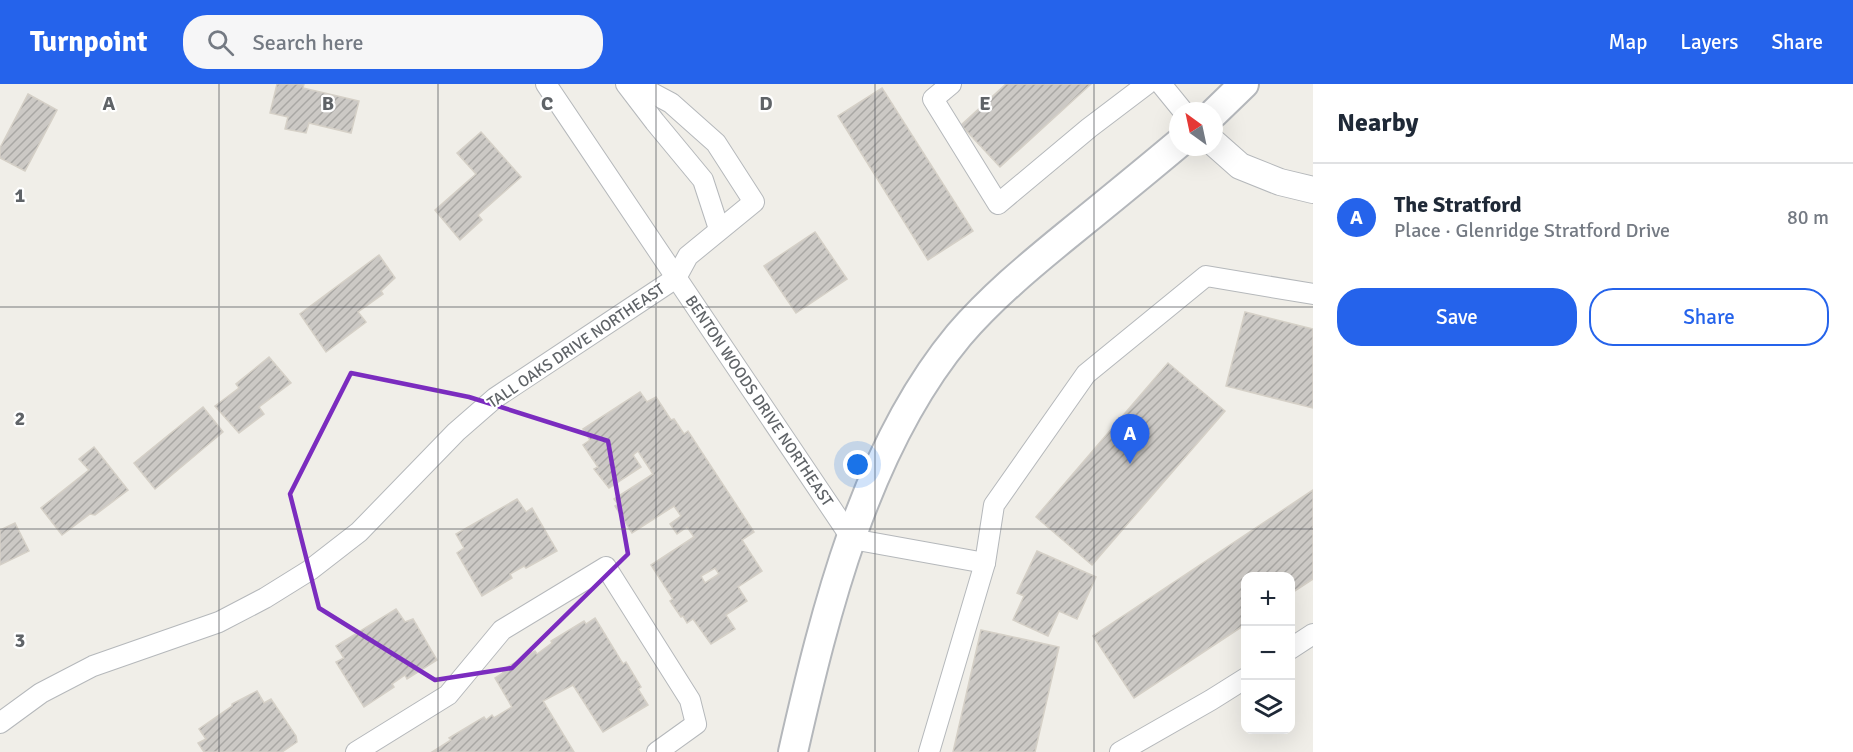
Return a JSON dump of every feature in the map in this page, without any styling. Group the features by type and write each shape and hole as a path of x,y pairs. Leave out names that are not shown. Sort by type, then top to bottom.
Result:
{"main road":[{"path":"1223,105 1245,84"},
{"path":"793,752 820,642 852,538 878,469 919,390 960,335 1014,279 1169,151"}],"street":[{"name":"BENTON WOODS DRIVE NORTHEAST","path":"546,84 852,538"},
{"path":"626,84 703,180 719,230"},
{"path":"635,84 670,103 716,143 754,202 688,256 676,278"},
{"path":"951,84 933,99 998,204 1089,128 1147,84"},
{"path":"1161,84 1176,102"},
{"path":"1223,151 1240,166 1280,182 1313,190"},
{"path":"929,752 985,563 994,504 1086,374 1206,276 1313,294"},
{"name":"TALL OAKS DRIVE NORTHEAST","path":"0,723 40,693 93,666 219,622 265,598 310,570 358,532 456,432 495,398 676,278"},
{"path":"852,538 985,563"},
{"path":"356,752 448,695 502,630 606,567 690,700 696,724 657,752"},
{"path":"1295,646 1313,634"},
{"path":"1120,752 1242,680"}],"highlighted area":[{"path":"351,373 469,397 608,441 628,554 512,668 435,680 319,608 290,494"}],"building":[{"path":"277,84 304,84 303,88 359,101 351,133 309,123 306,133 285,129 288,117 270,113"},
{"path":"1006,84 1091,84 1000,167 961,125"},
{"path":"882,88 973,231 928,260 838,116"},
{"path":"28,94 57,110 25,171 0,158 0,148"},
{"path":"481,132 521,177 478,215 482,220 460,240 435,210 476,174 457,153"},
{"path":"815,232 847,279 796,313 764,266"},
{"path":"379,255 395,278 381,291 383,294 358,312 366,322 326,352 300,314"},
{"path":"1245,312 1313,329 1313,408 1226,386"},
{"path":"269,357 291,383 259,407 264,414 239,433 215,406 239,388 236,384"},
{"path":"1168,363 1225,411 1092,565 1036,517"},
{"path":"640,392 647,402 656,397 671,420 674,419 684,434 688,431 754,532 742,540 762,571 738,587 747,601 726,615 735,629 711,644 693,619 687,623 683,616 681,617 670,601 673,599 651,565 694,537 687,527 677,534 670,524 681,516 674,506 632,533 615,506 618,504 614,499 653,474 638,451 633,455 641,467 609,488 594,469 598,467 583,445 590,440 583,429","holes":["715,568 719,574 705,583 701,576"]},
{"path":"203,407 223,432 155,489 134,463"},
{"path":"94,447 128,490 95,515 90,514 62,535 41,508 89,470 79,459"},
{"path":"1313,490 1313,579 1295,591 1295,572 1241,572 1241,627 1134,698 1093,636"},
{"path":"517,499 526,512 532,508 557,551 510,574 512,578 482,596 457,553 464,548 456,534"},
{"path":"15,523 29,551 0,565 0,530"},
{"path":"1037,551 1096,577 1077,619 1059,611 1048,636 1013,620 1024,596 1017,593"},
{"path":"396,609 405,622 413,619 437,660 407,679 405,675 392,684 394,687 364,707 336,662 344,658 336,646"},
{"path":"595,618 623,664 626,662 641,687 638,689 648,705 603,732 573,685 543,701 574,752 432,752 451,740 449,738 484,717 486,720 492,715 494,718 512,707 495,678 503,673 502,670 535,651 537,654 552,643 551,641 584,621 586,624"},
{"path":"981,630 1059,647 1035,752 953,752"},
{"path":"257,691 264,703 271,699 296,736 297,742 282,752 204,752 198,743 206,739 199,729 232,704"}],"place":[{"name":"The Stratford","path":"1130,464"}]}
